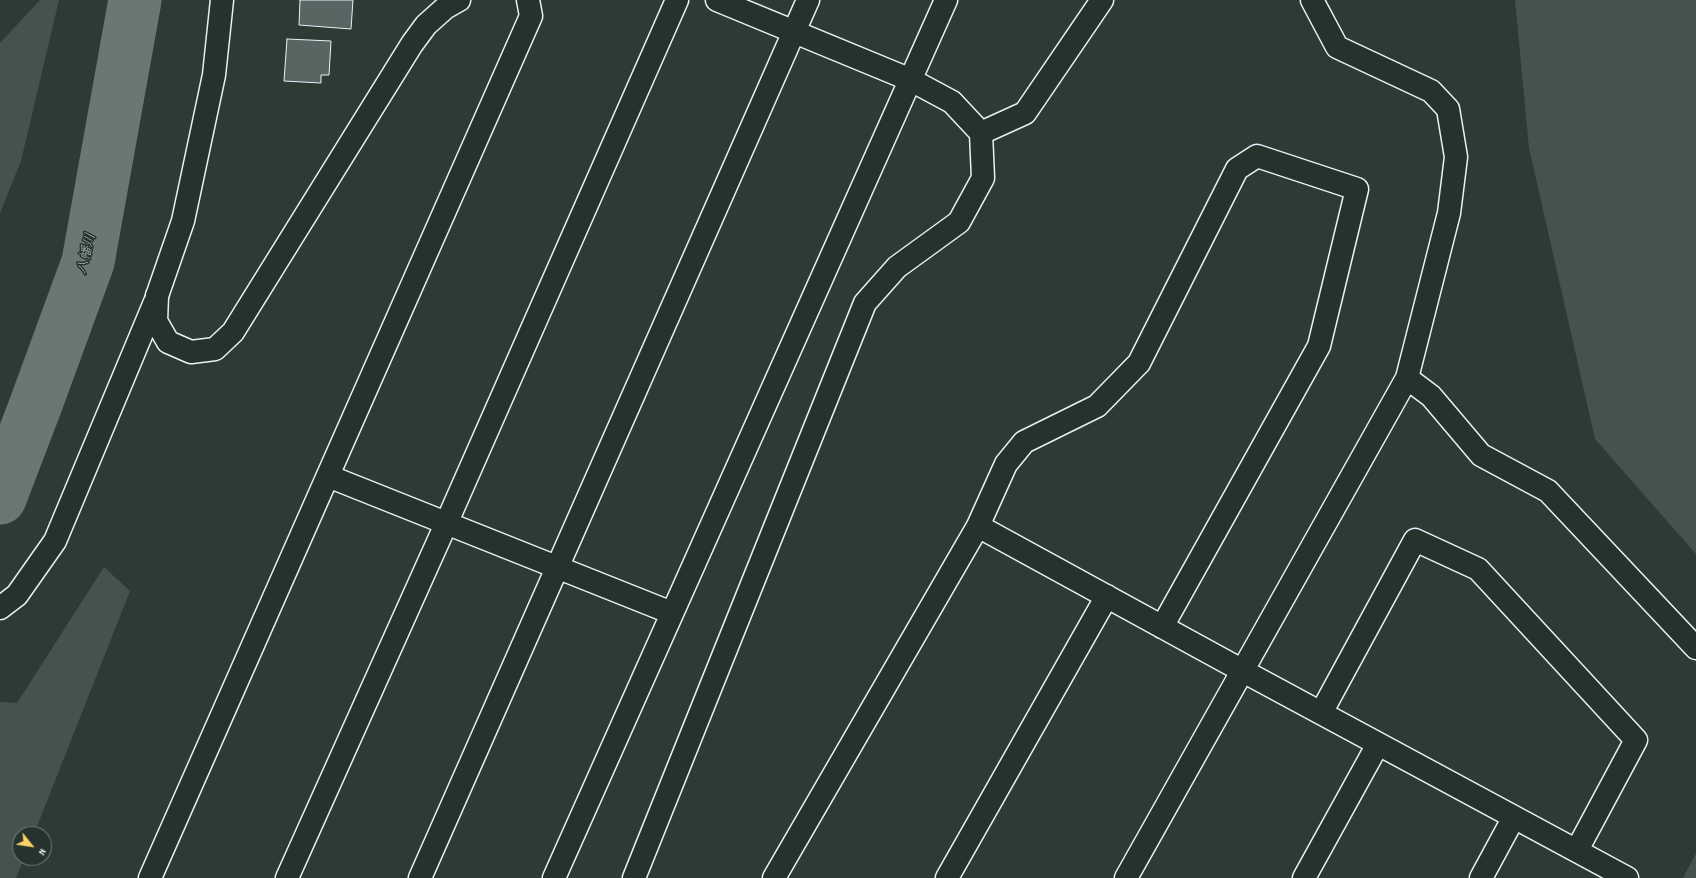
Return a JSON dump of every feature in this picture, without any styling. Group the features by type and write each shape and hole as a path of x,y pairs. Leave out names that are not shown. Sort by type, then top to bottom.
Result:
{"street":[{"path":"0,608 16,595 55,541 157,296 184,214 214,75 222,0"},
{"path":"157,296 156,321 168,342 191,352 214,349 233,332 412,44 426,25 445,8 459,0"},
{"path":"150,878 531,16 528,0"},
{"path":"287,878 446,524 677,0"},
{"path":"634,878 865,304 897,268 959,222 983,178 980,133 952,102 911,80 716,0"},
{"path":"420,878 808,0"},
{"path":"554,878 946,0"},
{"path":"980,133 1025,113 1102,0"},
{"path":"1126,878 1407,378 1449,213 1456,157 1448,109 1431,91 1337,47 1312,0"},
{"path":"774,878 978,526 1006,464 1024,442 1097,406 1139,363 1237,169 1257,156 1357,189 1319,346 1162,627"},
{"path":"1407,378 1431,396 1481,454 1548,491 1696,648"},
{"path":"328,476 672,613"},
{"path":"978,526 1242,671 1627,878"},
{"path":"1321,713 1415,540 1478,569 1636,740 1577,850"},
{"path":"947,878 1107,596"},
{"path":"1304,878 1378,744"},
{"path":"1480,878 1514,817"}],"shaded area":[{"path":"40,0 59,0 21,161 0,213 0,43"},
{"path":"1515,0 1696,0 1696,554 1595,439 1529,148"},
{"path":"104,567 130,591 37,826 12,826 12,866 21,866 16,878 0,878 0,702 17,703"},
{"path":"1696,853 1696,878 1683,878"}],"building":[{"path":"300,0 353,0 351,29 299,25"},
{"path":"287,39 331,41 329,75 321,75 321,83 284,81"}],"waterway":[{"name":"八幡川","path":"0,498 88,262 135,0"}]}
